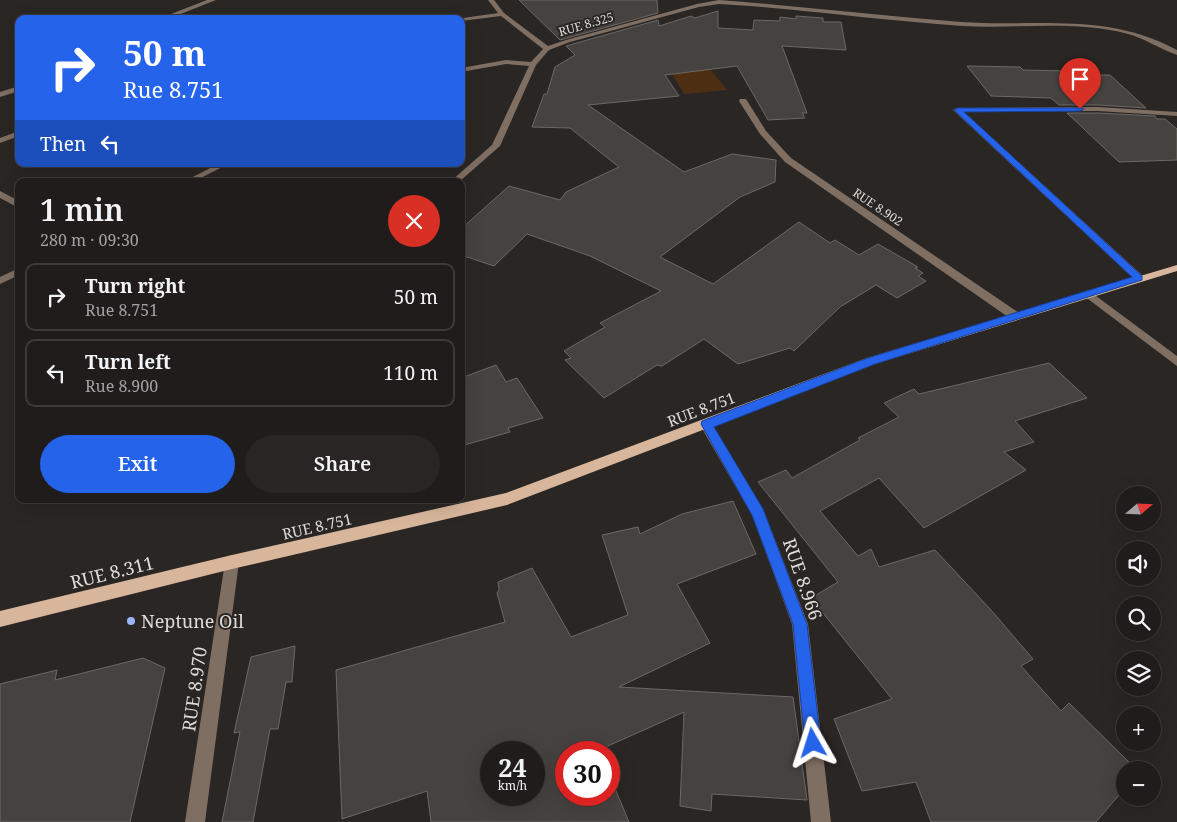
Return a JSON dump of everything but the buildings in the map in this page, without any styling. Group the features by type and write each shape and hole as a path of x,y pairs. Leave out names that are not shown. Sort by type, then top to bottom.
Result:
{"main road":[{"name":"RUE 8.751","path":"232,562 507,499 871,361 1177,268"},
{"name":"RUE 8.311","path":"0,619 232,562"}],"street":[{"path":"172,15 212,0"},
{"path":"491,0 502,14 546,49"},
{"name":"RUE 8.325","path":"459,178 496,146 533,64 546,49 699,5 719,2 967,24 1050,24 1111,29 1156,42 1177,53"},
{"path":"465,18 502,14"},
{"path":"465,69 506,62 533,64"},
{"path":"0,95 15,89"},
{"name":"RUE 8.902","path":"743,102 763,132 788,160 1015,316"},
{"path":"1139,278 958,110 1098,109 1177,114"},
{"path":"0,140 15,134"},
{"path":"195,178 218,167"},
{"path":"0,194 15,203"},
{"path":"0,281 15,273"},
{"path":"1088,294 1177,362"},
{"name":"RUE 8.966","path":"706,424 758,513 800,624 821,822"},
{"name":"RUE 8.970","path":"195,822 232,562"}],"shaded area":[{"path":"709,68 727,90 684,94 672,74"}],"place":[{"name":"Neptune Oil","path":"131,621"}],"route":[{"path":"813,743 800,624 758,513 706,424 871,361 1139,278 958,110 1080,109"}]}
